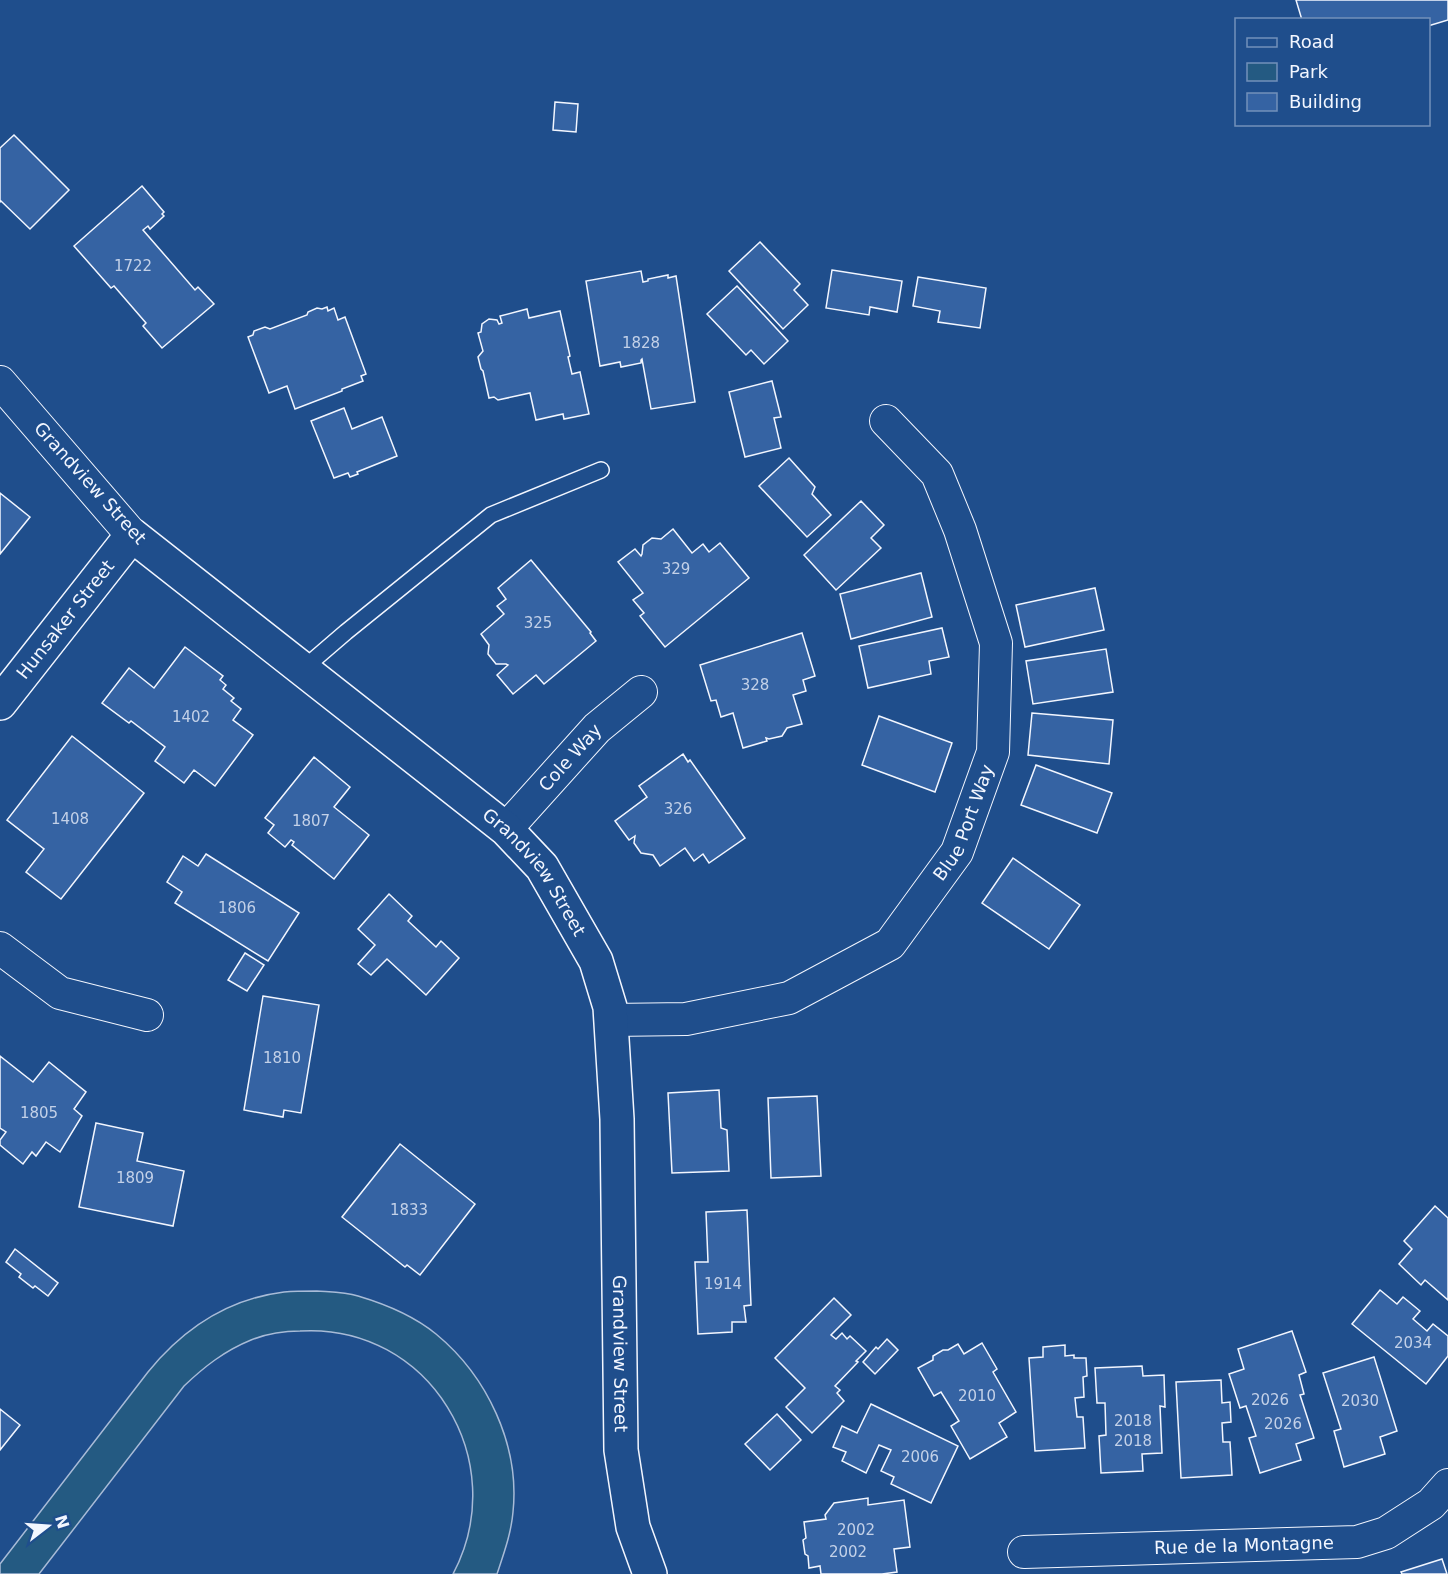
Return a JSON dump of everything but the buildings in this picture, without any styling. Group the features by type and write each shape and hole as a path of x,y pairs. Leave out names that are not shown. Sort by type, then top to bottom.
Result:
{"main road":[{"name":"Grandview Street","path":"132,535 506,829 542,867 596,961 610,1007 617,1119 621,1450 633,1527 650,1574"},
{"name":"Hunsaker Street","path":"0,703 132,535"}],"street":[{"name":"Grandview Street","path":"0,382 132,535"},
{"name":"Blue Port Way","path":"611,1020 686,1018 789,998 890,944 957,852 993,752 996,643 960,530 937,474 885,421"},
{"name":"Cole Way","path":"506,829 597,728 640,692"},
{"path":"0,948 60,993 147,1015"},
{"name":"Rue de la Montagne","path":"1024,1552 1357,1542 1386,1533 1431,1504 1448,1485"}],"lane":[{"path":"303,669 491,515 601,470"}],"green space":[{"path":"317,1291 358,1296 409,1316 436,1334 454,1351 485,1391 505,1437 514,1487 511,1528 497,1574 453,1574 469,1531 473,1487 465,1445 447,1407 421,1375 387,1350 346,1335 300,1331 275,1333 251,1340 223,1354 207,1366 184,1386 39,1574 0,1574 0,1564 148,1372 176,1342 208,1318 244,1301 284,1292"}]}
